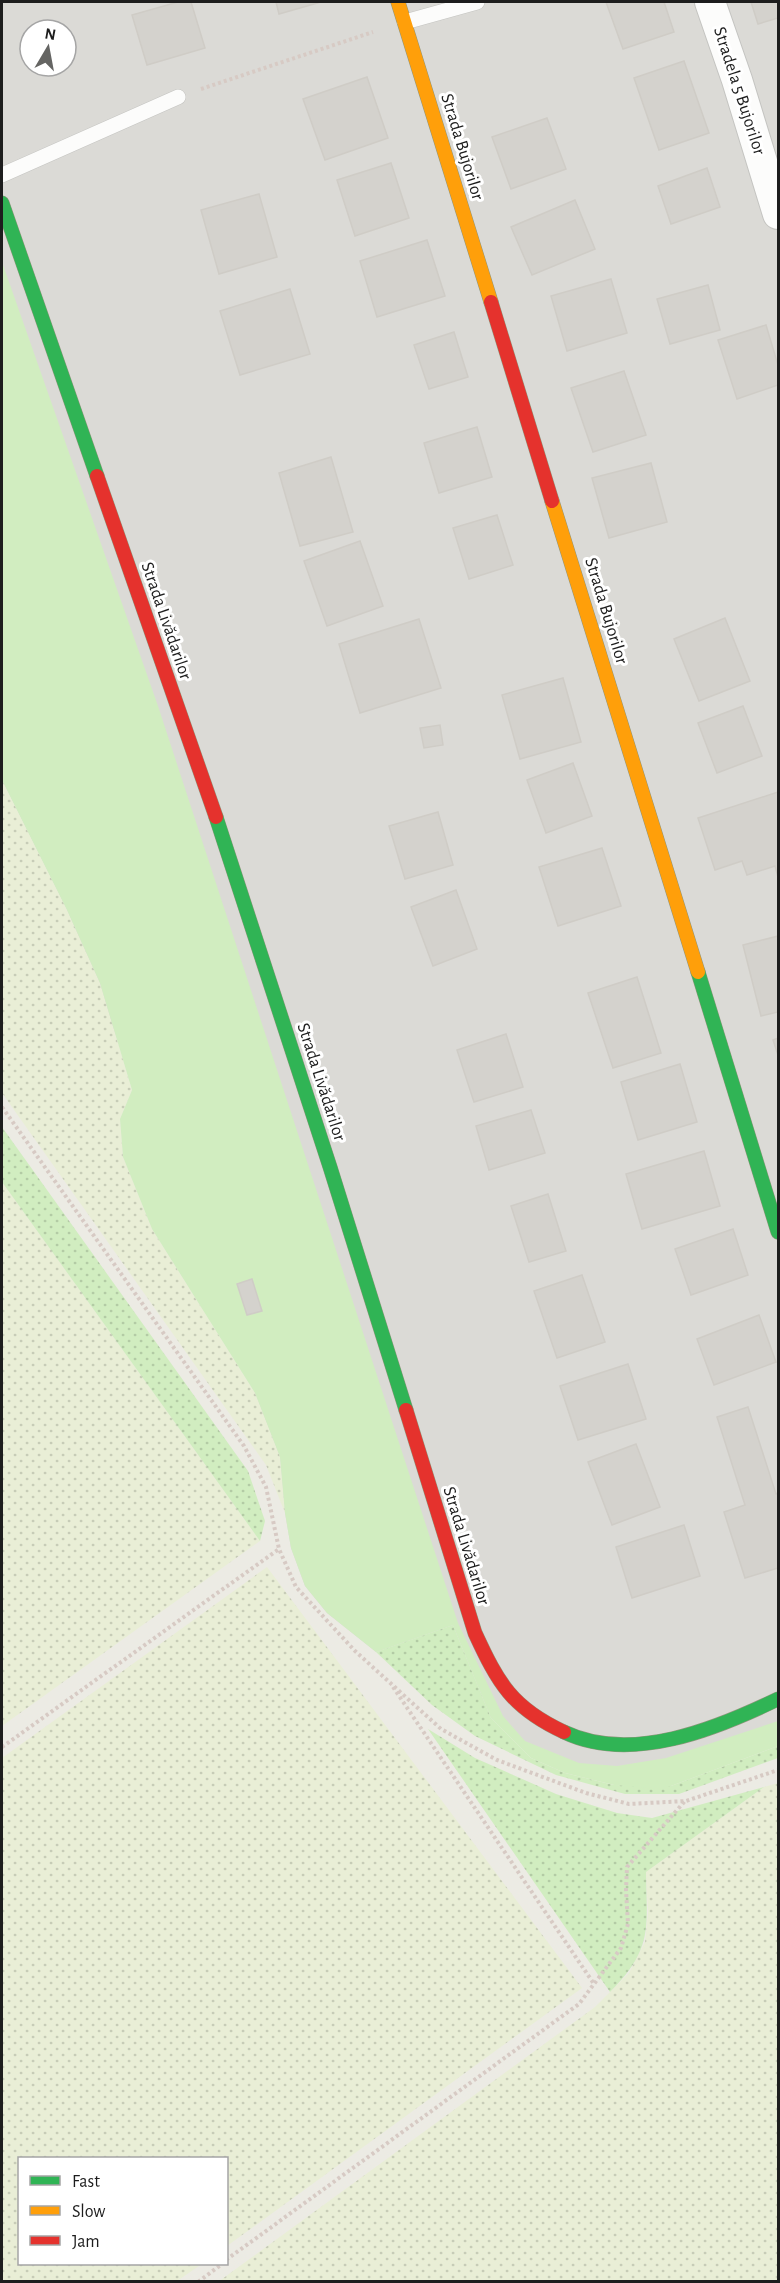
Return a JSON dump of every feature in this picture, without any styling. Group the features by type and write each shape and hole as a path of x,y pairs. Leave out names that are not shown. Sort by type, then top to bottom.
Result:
{"street":[{"name":"Strada Bujorilor","path":"398,2 778,1232"},
{"name":"Stradela 5 Bujorilor","path":"710,2 737,80 778,214"},
{"name":"Strada Livădarilor","path":"2,203 219,826 330,1167 475,1633 492,1669 510,1695 533,1717 568,1736 604,1744 659,1742 692,1734 778,1698"}],"lane":[{"path":"405,22 477,2"},
{"path":"2,175 178,97"}],"path":[{"path":"178,97 405,22"},
{"path":"2,1107 243,1446 266,1487 279,1549 296,1587 355,1651 441,1729 496,1760 586,1793 629,1804 686,1801 778,1770"},
{"path":"2,1747 279,1549"},
{"path":"389,1681 594,1984"},
{"path":"228,2259 579,2004 621,1948 628,1924 627,1867 686,1801"},
{"path":"198,2282 221,2265"}],"shaded area":[{"path":"2,2 778,2 778,1746 565,1773 491,1718 453,1625 376,1652 327,1613 305,1586 291,1548 280,1457 67,910 2,780"}],"green space":[{"path":"2,262 158,706 458,1623 503,1716 525,1741 579,1763 617,1766 666,1758 778,1721 778,1746 671,1786 654,1788 614,1785 565,1773 531,1758 491,1718 453,1625 376,1652 327,1613 305,1586 291,1548 280,1457 255,1393 152,1229 123,1157 120,1119 132,1090 100,983 67,910 2,780"},
{"path":"2,780 67,910 100,983 132,1090 120,1119 123,1157 152,1229 255,1393 280,1457 285,1513 266,1465 2,1093"},
{"path":"2,1127 248,1471 265,1521 260,1541 2,1182"},
{"path":"2,1182 260,1541 2,1726"},
{"path":"267,1567 582,1988 228,2245 228,2157 18,2157 18,2265 201,2265 177,2281 2,2281 2,1758"},
{"path":"453,1625 491,1718 531,1758 565,1773 614,1785 671,1786 778,1746 778,1758 679,1794 625,1794 556,1775 475,1736 432,1705 376,1652"},
{"path":"428,1729 475,1758 556,1794 617,1813 652,1818 764,1787 646,1872 647,1908 641,1950 624,1977 610,1992"},
{"path":"778,1783 778,2281 218,2282 595,2007 629,1973 645,1942 648,1913 646,1872 764,1787"}],"building":[{"path":"178,2 191,2 205,48 147,65 132,15"},
{"path":"276,2 321,2 279,14"},
{"path":"606,2 664,2 674,32 623,49"},
{"path":"751,2 778,2 778,18 758,24"},
{"path":"684,61 709,133 659,150 634,78"},
{"path":"367,77 388,138 325,160 303,99"},
{"path":"547,118 566,169 511,189 492,137"},
{"path":"391,163 409,218 355,236 337,180"},
{"path":"707,168 720,207 671,224 658,186"},
{"path":"259,194 277,257 219,274 201,210"},
{"path":"575,200 595,249 532,275 511,227"},
{"path":"427,240 445,296 377,317 360,261"},
{"path":"611,279 627,333 567,351 551,296"},
{"path":"708,285 720,330 670,344 657,299"},
{"path":"290,289 310,354 240,375 220,311"},
{"path":"766,325 778,365 778,385 737,399 718,340"},
{"path":"454,332 468,377 429,389 414,345"},
{"path":"624,371 646,435 593,452 571,388"},
{"path":"477,427 492,477 439,493 424,443"},
{"path":"331,457 353,532 300,546 279,473"},
{"path":"651,463 667,522 609,538 592,478"},
{"path":"497,515 513,565 469,579 453,528"},
{"path":"360,541 383,606 327,626 304,561"},
{"path":"725,618 750,681 699,701 674,639"},
{"path":"419,619 441,688 360,713 339,644"},
{"path":"563,678 581,742 520,759 502,695"},
{"path":"743,706 762,756 717,773 698,723"},
{"path":"440,725 443,745 424,748 420,728"},
{"path":"573,763 592,816 546,833 527,780"},
{"path":"778,792 778,877 775,866 747,875 742,861 715,870 698,818"},
{"path":"438,812 453,865 405,879 389,826"},
{"path":"602,848 621,906 558,926 539,867"},
{"path":"456,890 477,949 433,966 411,907"},
{"path":"778,936 778,1012 761,1016 743,945"},
{"path":"637,977 661,1053 613,1068 588,993"},
{"path":"506,1034 523,1087 474,1102 457,1050"},
{"path":"778,1038 778,1055 773,1040"},
{"path":"680,1064 697,1122 638,1140 621,1082"},
{"path":"531,1110 545,1153 489,1170 476,1126"},
{"path":"704,1151 720,1206 642,1229 626,1174"},
{"path":"548,1194 566,1251 529,1262 511,1206"},
{"path":"733,1229 748,1275 691,1295 675,1249"},
{"path":"582,1275 605,1342 557,1358 534,1291"},
{"path":"252,1279 262,1311 247,1315 237,1284"},
{"path":"759,1315 776,1362 714,1385 697,1339"},
{"path":"628,1364 646,1419 578,1440 560,1386"},
{"path":"748,1407 776,1494 778,1493 778,1568 745,1578 724,1512 745,1505 717,1417"},
{"path":"636,1444 660,1507 612,1525 588,1462"},
{"path":"684,1525 700,1576 632,1598 616,1547"}],"traffic: fast":[{"path":"2,203 97,476"},
{"path":"216,817 406,1410"},
{"path":"698,972 778,1232"},
{"path":"564,1732 590,1741 617,1745 645,1744 701,1731 778,1699"}],"traffic: slow":[{"path":"398,2 491,302"},
{"path":"552,501 698,972"}],"traffic: jam":[{"path":"491,302 552,501"},
{"path":"97,476 216,817"},
{"path":"406,1410 475,1633 483,1651 500,1680 519,1703 546,1723 564,1732"}]}
